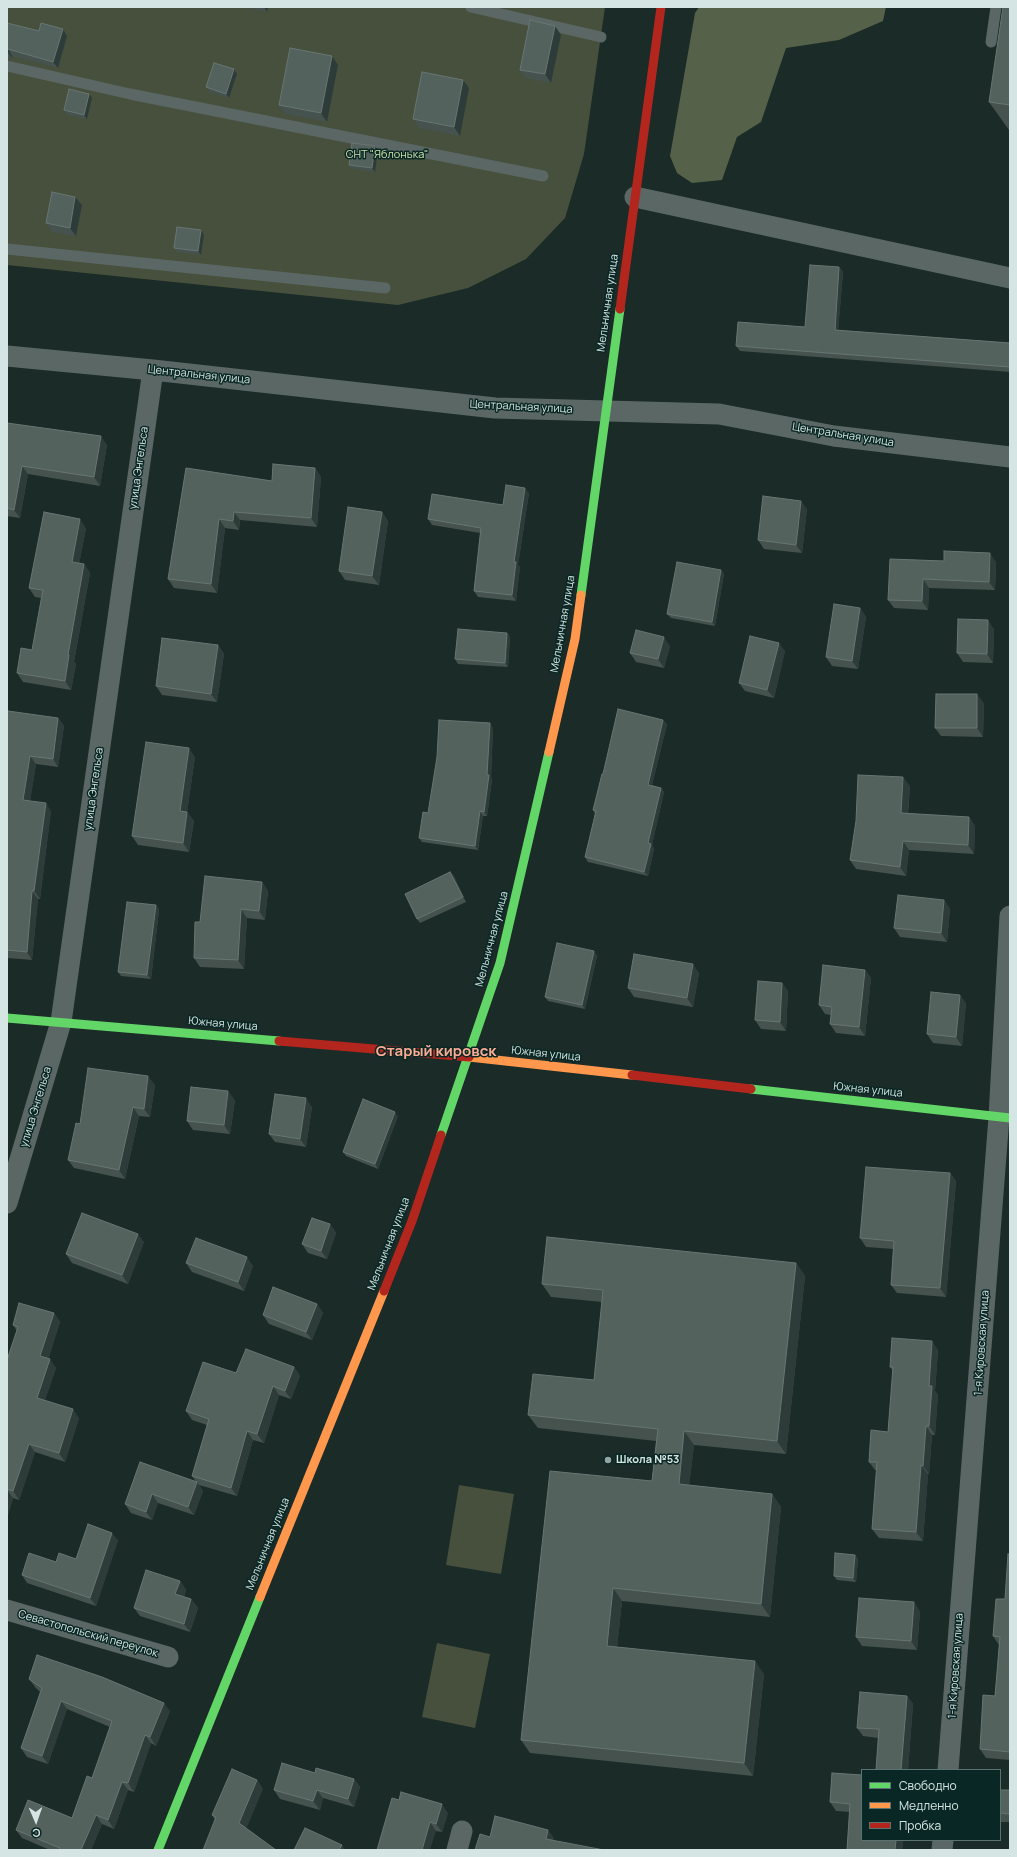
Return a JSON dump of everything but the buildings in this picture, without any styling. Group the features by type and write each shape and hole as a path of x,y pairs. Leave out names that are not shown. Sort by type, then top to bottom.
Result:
{"main road":[{"name":"Мельничная улица","path":"158,1850 412,1221 500,963 574,639 607,410 660,7"},
{"name":"Южная улица","path":"7,1018 469,1057 1005,1118"}],"street":[{"path":"634,197 1010,278"},
{"name":"Центральная улица","path":"7,356 153,370 495,408 719,414 834,436 1010,457"},
{"name":"улица Энгельса","path":"7,1202 61,1022 153,370"},
{"name":"1-я Кировская улица","path":"948,1769 1005,1118 1010,916"},
{"name":"Севастопольский переулок","path":"7,1610 168,1658"}],"lane":[{"path":"471,7 601,37"},
{"path":"991,42 996,7"},
{"path":"7,66 130,94 543,176"},
{"path":"7,249 386,288"}],"green space":[{"name":"СНТ \"Яблонька\"","path":"7,7 605,7 584,154 565,218 526,259 468,288 398,305 7,265"},
{"path":"699,7 886,7 883,21 839,40 786,48 761,122 737,137 722,180 692,183 677,173 670,156 695,13"},
{"path":"459,1485 514,1494 501,1574 446,1565"},
{"path":"437,1643 490,1654 475,1728 422,1717"}],"traffic: fast":[{"path":"581,595 620,309"},
{"path":"441,1135 500,963 549,752"},
{"path":"7,1018 279,1041"},
{"path":"751,1089 1010,1118"},
{"path":"158,1850 260,1597"}],"traffic: slow":[{"path":"549,752 575,639 581,595"},
{"path":"469,1057 632,1075"},
{"path":"260,1597 384,1291"}],"traffic: jam":[{"path":"620,309 661,7"},
{"path":"279,1041 469,1057"},
{"path":"632,1075 751,1089"},
{"path":"384,1291 412,1221 441,1135"}],"place":[{"name":"Школа №53","path":"608,1460"}],"district":[{"name":"Старый кировск","path":"436,1052"}]}
